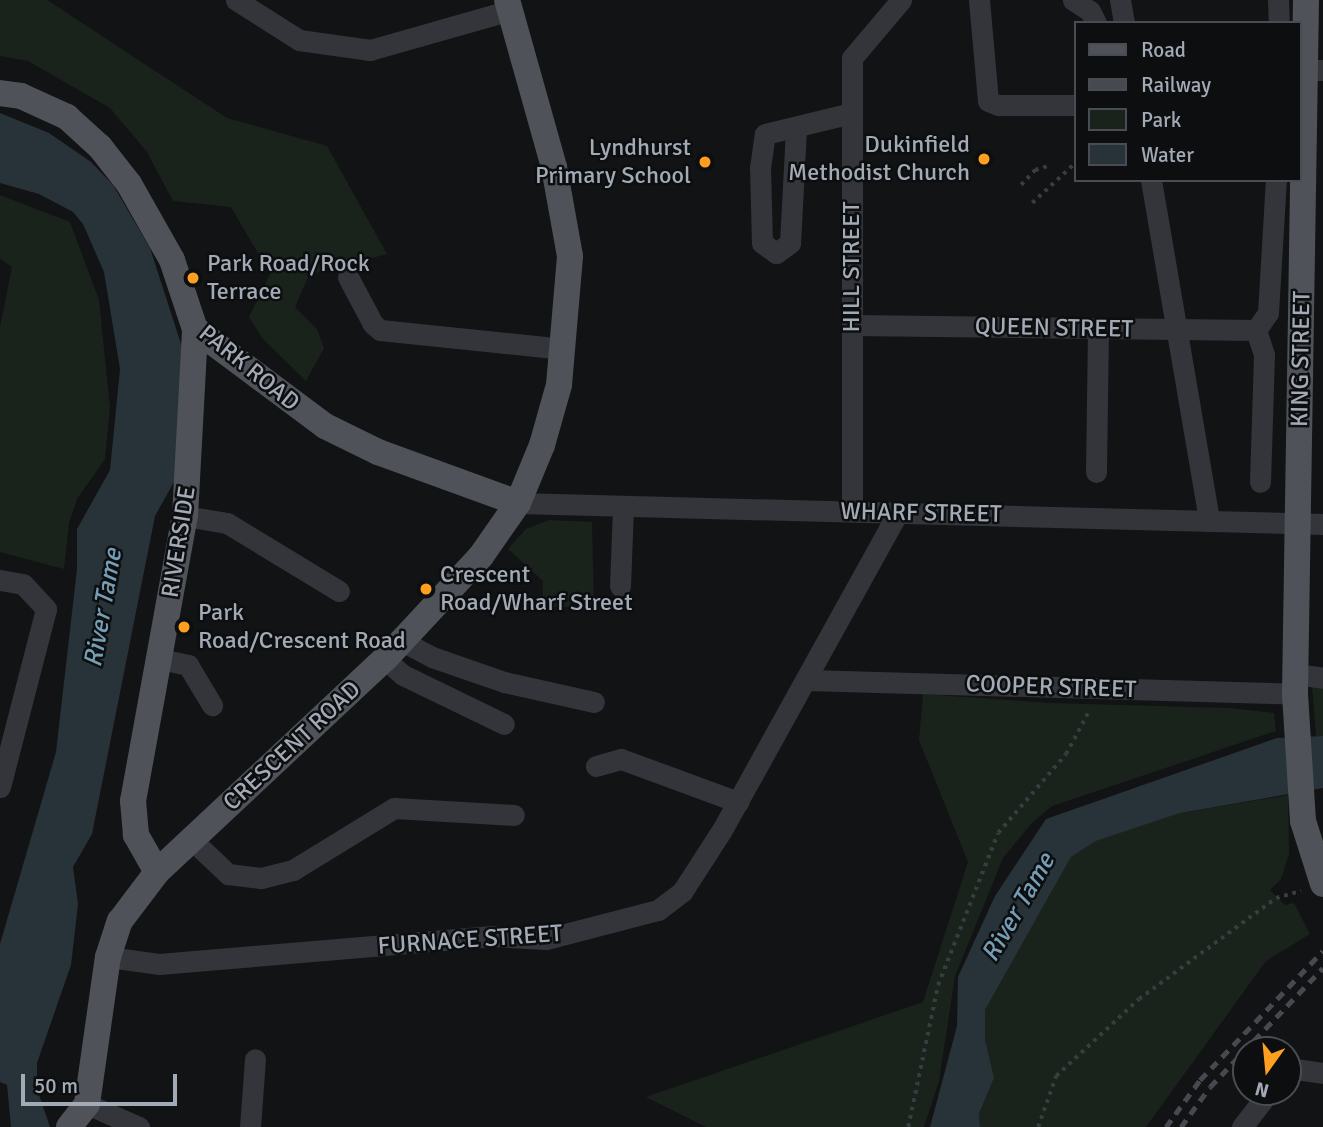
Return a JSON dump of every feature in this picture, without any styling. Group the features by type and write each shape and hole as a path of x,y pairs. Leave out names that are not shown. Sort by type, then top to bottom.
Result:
{"main road":[{"name":"KING STREET","path":"1306,0 1314,70 1311,524 1295,695 1303,821 1323,883"},
{"name":"CRESCENT ROAD","path":"88,1104 108,957 120,921 157,872 393,650 481,556 518,503 542,445 564,349 570,256 564,211 508,5"},
{"name":"PARK ROAD","path":"0,93 21,96 67,117 100,147 129,184 172,260 195,329 325,426 378,452 518,503"},
{"name":"RIVERSIDE","path":"157,872 136,835 133,802 186,516 195,329"},
{"path":"69,1127 88,1104"}],"street":[{"path":"236,0 299,40 370,50 508,5"},
{"path":"979,0 988,101 998,105 1074,106"},
{"path":"1073,0 1090,11 1095,21"},
{"path":"1120,0 1124,21"},
{"path":"1278,0 1279,21"},
{"name":"HILL STREET","path":"852,511 852,58 892,4"},
{"path":"796,129 790,243 776,253 762,243 760,168 765,134 796,129 852,113"},
{"path":"1151,182 1209,521"},
{"path":"1260,482 1264,355 1256,330 1268,313 1276,182"},
{"path":"348,278 373,324 380,330 564,349"},
{"name":"QUEEN STREET","path":"852,325 1256,330"},
{"path":"1096,472 1098,329"},
{"name":"WHARF STREET","path":"518,503 623,508 852,511 1311,524"},
{"path":"620,586 623,508"},
{"name":"FURNACE STREET","path":"108,957 159,964 492,936 546,939 658,910 682,892 738,802 898,513"},
{"path":"186,516 226,523 339,591"},
{"path":"0,580 23,584 46,609 0,787"},
{"path":"393,650 432,657 504,682 594,702"},
{"path":"393,650 403,675 504,724"},
{"path":"160,659 188,665 212,705"},
{"name":"COOPER STREET","path":"807,680 1295,695 1323,678"},
{"path":"596,766 621,759 738,802"},
{"path":"192,840 228,873 261,878 293,870 394,808 514,815"},
{"path":"250,1127 255,1090 264,1058"},
{"path":"1302,1070 1323,1073"},
{"path":"88,1104 139,1127"},
{"path":"1242,1127 1258,1106"}],"path":[{"path":"1032,203 1073,165"},
{"path":"1021,185 1035,170 1048,166"},
{"path":"908,1127 938,985 998,833 1066,754 1102,689"},
{"path":"1038,1127 1056,1076 1139,999 1276,898 1323,883"}],"green space":[{"path":"0,0 47,0 227,118 327,146 387,254 309,275 295,307 317,329 324,348 306,381 263,339 249,317 270,274 231,207 173,201 147,152 110,108 28,61 0,56"},
{"path":"0,195 70,222 99,300 110,407 105,459 77,499 69,523 64,569 0,552 0,327 12,267 0,259"},
{"path":"549,520 592,522 594,607 542,607 543,581 508,549 526,529"},
{"path":"1312,686 1323,688 1323,736 1316,736"},
{"path":"923,694 1050,703 1230,708 1274,713 1276,731 1052,806 1031,824 1003,858 955,976 939,1081 924,1127 706,1127 646,1097 923,1002 968,862 919,740"},
{"path":"1288,795 1289,854 1281,879 1270,890 1285,905 1294,903 1310,934 1266,961 1146,1127 980,1127 979,1115 994,1078 985,1039 985,1010 1071,857 1096,841 1180,813"}],"water":[{"name":"River Tame","path":"0,113 49,133 91,162 113,185 150,248 182,347 175,480 155,516 92,834 73,867 78,904 71,965 37,1063 37,1089 50,1127 11,1127 7,1085 0,1082 0,944 56,752 77,569 77,529 110,470 120,369 104,272 83,224 73,212 39,194 0,183"},
{"name":"River Tame","path":"1323,736 1323,788 1180,813 1096,841 1071,857 985,1010 985,1039 994,1078 979,1114 980,1127 930,1127 957,1026 958,977 995,896 1046,819 1277,738"}],"railway":[{"path":"1166,1127 1200,1080 1323,951"},
{"path":"1181,1127 1210,1087 1323,968"}],"place":[{"name":"Dukinfield Methodist Church","path":"984,159"},
{"name":"Lyndhurst Primary School","path":"705,162"},
{"name":"Park Road/Rock Terrace","path":"193,278"},
{"name":"Crescent Road/Wharf Street","path":"426,589"},
{"name":"Park Road/Crescent Road","path":"184,627"}]}
